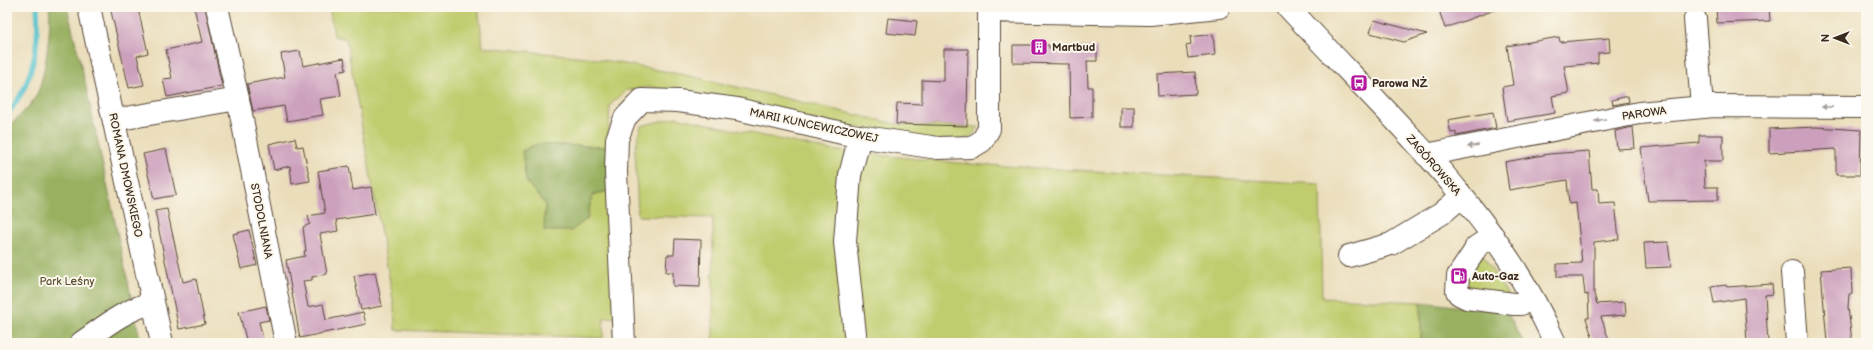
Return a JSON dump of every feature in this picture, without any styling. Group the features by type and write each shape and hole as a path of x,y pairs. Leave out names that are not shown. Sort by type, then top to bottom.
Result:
{"street":[{"name":"ROMANA DMOWSKIEGO","path":"89,7 162,343"},
{"name":"STODOLNIANA","path":"217,7 238,99 286,343"},
{"name":"MARII KUNCEWICZOWEJ","path":"624,343 616,172 617,139 625,118 642,100 678,101 737,109 860,136 938,148 972,147 982,141 989,129 989,11 1150,14 1219,7"},
{"name":"ZAGÓROWSKA","path":"1288,7 1426,155 1462,197 1492,236 1532,298 1555,343"},
{"path":"1695,19 1702,107"},
{"path":"114,120 238,99"},
{"name":"PAROWA","path":"1426,155 1639,113 1702,107 1866,107"},
{"path":"856,343 845,242 850,176 860,136"},
{"path":"1349,256 1391,244 1441,214 1462,197"},
{"path":"1492,236 1476,247 1458,276 1457,291 1459,294 1467,298 1514,304 1521,304 1532,298"},
{"path":"1792,272 1797,343"},
{"path":"81,343 114,319 134,308 153,303"}],"green space":[{"name":"Park Leśny","path":"49,7 67,7 85,82 141,343 7,343 7,129 30,104 36,96 39,88 47,52 50,27"},
{"path":"329,7 478,7 483,47 586,57 685,75 896,124 979,127 970,137 953,144 825,122 651,87 627,90 610,105 608,147 536,144 526,181 545,204 544,218 587,219 592,195 612,190 619,317 604,318 603,338 395,330 394,305 346,39 334,36"},
{"path":"676,117 829,150 969,164 1320,184 1322,298 1421,302 1421,343 713,342 713,218 638,216 635,150 641,126"},
{"path":"536,144 608,147 612,190 592,195 587,219 571,231 544,231 545,204 526,181 522,151"},
{"path":"1481,252 1509,297 1469,292 1465,273"},
{"path":"1421,302 1507,312 1524,343 1421,343"}],"building":[{"path":"110,7 138,8 148,53 137,56 144,85 129,88"},
{"path":"194,7 205,7 222,86 167,97 163,79 172,78 166,50 202,42"},
{"path":"1438,7 1497,7 1497,9 1445,28"},
{"path":"1716,7 1769,7 1770,21 1717,23"},
{"path":"888,18 917,21 915,36 886,33"},
{"path":"1374,20 1427,34 1404,42 1370,33"},
{"path":"1213,34 1215,55 1188,58 1186,45 1191,44 1190,37"},
{"path":"1559,37 1560,42 1609,38 1610,52 1598,53 1598,63 1564,66 1569,93 1552,96 1555,113 1507,121 1502,87 1513,85 1507,46"},
{"path":"1013,45 1049,45 1049,48 1097,47 1097,61 1087,61 1088,87 1092,87 1092,117 1070,118 1069,64 1013,63"},
{"path":"944,49 968,49 967,126 896,124 897,103 922,104 922,80 944,81"},
{"path":"300,51 303,66 344,58 346,70 337,72 341,96 320,99 323,115 287,121 284,106 253,111 247,84 285,77 281,54"},
{"path":"1195,72 1196,94 1158,96 1157,74"},
{"path":"1628,96 1629,102 1613,105 1612,100"},
{"path":"1121,107 1134,107 1134,127 1121,127"},
{"path":"1493,112 1496,128 1456,136 1456,132 1451,133 1448,120"},
{"path":"1633,127 1635,148 1617,149 1615,131"},
{"path":"1816,127 1861,130 1860,175 1836,175 1836,149 1769,153 1769,129"},
{"path":"1699,135 1723,135 1723,161 1704,161 1705,187 1718,187 1718,200 1648,201 1641,148 1699,143"},
{"path":"295,138 297,147 303,146 310,181 292,184 290,166 274,170 269,144"},
{"path":"166,149 176,195 154,199 143,154"},
{"path":"1589,151 1592,189 1598,189 1599,204 1615,203 1619,239 1594,242 1594,294 1597,304 1625,302 1626,315 1601,317 1610,343 1594,343 1586,318 1589,318 1588,294 1585,295 1583,277 1557,277 1557,264 1582,263 1576,203 1569,204 1567,180 1509,190 1505,162 1549,154"},
{"path":"349,166 353,190 371,187 375,214 336,220 338,231 320,234 327,274 312,277 312,280 303,281 308,307 323,304 326,320 363,312 366,324 300,338 286,260 305,256 304,251 306,251 303,227 310,224 308,216 325,213 318,171"},
{"path":"167,209 183,282 196,279 205,324 179,329 155,211"},
{"path":"249,230 257,265 241,269 233,234"},
{"path":"675,239 701,240 700,287 673,286 673,272 666,272 667,255 674,255"},
{"path":"1668,242 1671,267 1646,268 1644,243"},
{"path":"1851,268 1852,294 1849,294 1848,307 1852,342 1827,343 1821,270"},
{"path":"375,272 382,306 361,310 354,276"},
{"path":"1772,284 1773,294 1765,295 1768,343 1747,343 1744,298 1714,303 1711,287 1726,285 1727,287"},
{"path":"266,306 269,320 259,322 264,343 247,343 239,312"}],"waterway":[{"path":"7,115 23,90 32,67 38,27 37,7"}],"place":[{"name":"Martbud","path":"1039,47"},
{"name":"Parowa NŻ","path":"1359,83"},
{"name":"Auto-Gaz","path":"1459,276"}]}
